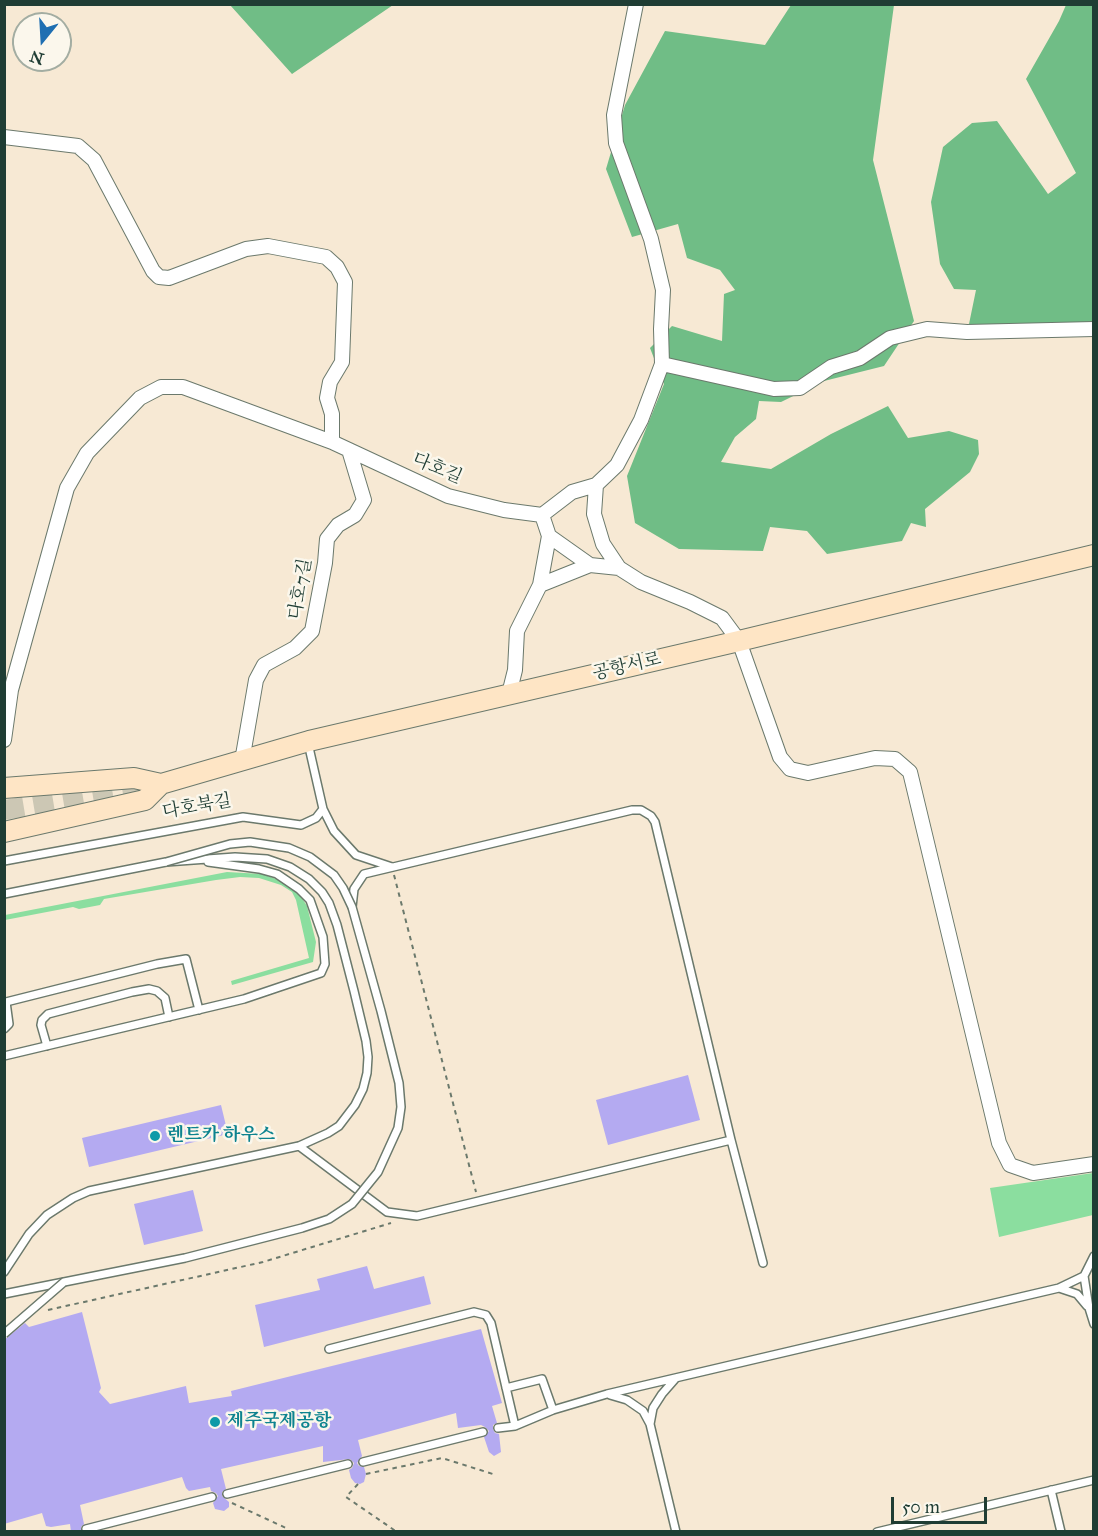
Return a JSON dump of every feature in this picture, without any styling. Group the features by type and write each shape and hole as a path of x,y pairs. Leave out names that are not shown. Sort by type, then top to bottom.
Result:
{"street":[{"path":"509,694 515,670 516,631 540,585 549,537 542,515 572,492 596,485 617,465 641,420 662,364 663,290 651,239 616,143 614,115 636,4"},
{"path":"4,137 78,147 94,160 153,271 159,277 169,278 246,249 268,246 326,256 337,267 345,282 342,362 330,382 327,398 332,414 332,442"},
{"path":"662,364 774,389 800,388 831,367 860,358 890,338 927,329 967,332 1094,329"},
{"name":"다호길","path":"4,740 11,690 67,488 87,453 140,398 161,387 183,387 332,442 448,496 504,510 542,515"},
{"name":"다호7길","path":"242,761 256,680 264,665 295,648 312,631 325,564 327,539 338,525 355,515 364,500 349,450"},
{"path":"596,485 594,513 603,544 619,568 641,582 722,618 739,641 780,757 790,769 807,773 875,758 895,759 910,772 999,1143 1010,1165 1033,1173 1094,1164"},
{"path":"549,537 590,565"},
{"name":"공항서로","path":"161,784 308,742 1094,555"},
{"path":"540,585 590,565 619,568"},
{"path":"4,788 134,778 161,784"},
{"path":"4,832 145,800 161,784"}],"lane":[{"path":"308,742 323,808 334,831 356,855 392,867"},
{"name":"다호북길","path":"4,861 243,817 301,825 316,818 323,808"},
{"path":"352,907 354,889 364,874 632,810 641,810 651,816 655,822 731,1140 763,1263"},
{"path":"4,894 166,862 230,844 250,842 289,848 310,856 334,875 352,907 399,1083 401,1107 398,1128 378,1172 352,1204 329,1219 185,1258 4,1294"},
{"path":"4,1272 6,1265 29,1234 47,1215 73,1198 88,1191 299,1146 339,1126 355,1105 363,1089 367,1073 366,1041 337,925 329,903 322,892 309,879 290,867 267,859 235,857 166,862"},
{"path":"4,1056 244,999 316,976 324,969 325,952 315,911 310,900 299,889 277,874 259,869 197,860"},
{"path":"4,1029 9,1024 6,1002 157,964 186,959 199,1010"},
{"path":"47,1046 41,1025 42,1020 48,1014 132,992 145,989 157,991 165,998 169,1017"},
{"path":"299,1146 387,1212 417,1216 479,1203 731,1140"},
{"path":"1094,1256 1084,1276 1094,1324"},
{"path":"498,1428 515,1426 553,1410 608,1394 1059,1288 1084,1276"},
{"path":"4,1334 64,1282"},
{"path":"1059,1288 1077,1294 1089,1308"},
{"path":"329,1349 474,1312 486,1315 491,1323 515,1426"},
{"path":"650,1424 653,1408 675,1378"},
{"path":"506,1388 542,1379 553,1410"},
{"path":"608,1394 627,1400 643,1411 650,1424 676,1532"},
{"path":"363,1462 483,1431"},
{"path":"228,1498 348,1464"},
{"path":"877,1532 1094,1480"},
{"path":"1051,1490 1061,1532"},
{"path":"86,1529 212,1497"}],"path":[{"path":"392,867 479,1203"},
{"path":"38,1312 263,1263 366,1229 417,1216"},
{"path":"366,1474 442,1458 496,1475"},
{"path":"358,1484 346,1497 397,1532"},
{"path":"228,1498 286,1528"}],"green space":[{"path":"230,5 393,5 292,74"},
{"path":"791,5 894,5 873,160 914,321 884,366 824,381 781,402 759,401 756,419 735,437 721,462 771,469 831,434 888,406 908,438 949,431 978,440 979,454 970,472 925,509 926,527 911,523 902,541 827,554 807,531 770,527 763,551 679,549 635,523 627,476 664,384 650,348 672,326 722,341 724,294 735,290 720,270 687,258 678,224 632,237 606,169 625,105 665,31 765,45"},
{"path":"1066,5 1093,5 1093,327 969,324 976,290 954,289 940,264 931,202 943,147 972,123 997,121 1048,194 1076,173 1026,79"},
{"path":"227,872 262,874 292,887 300,895 307,906 316,942 313,962 232,985 231,981 309,958 296,900 292,892 281,885 259,878 240,877 216,880 104,899 100,905 79,909 73,907 5,920 5,915"},
{"path":"1093,1173 1093,1215 999,1237 990,1188"}],"building":[{"path":"688,1075 700,1120 608,1145 596,1100"},
{"name":"렌트카 하우스","path":"221,1105 228,1134 89,1167 82,1138"},
{"path":"193,1190 203,1231 144,1245 134,1204"},
{"path":"367,1266 374,1289 424,1276 431,1304 264,1347 255,1305 320,1290 317,1279"},
{"name":"제주국제공항","path":"82,1312 101,1388 99,1392 110,1404 186,1386 189,1403 232,1396 231,1391 481,1329 502,1403 492,1406 497,1423 493,1425 493,1429 499,1434 501,1452 494,1456 489,1452 484,1437 489,1431 485,1427 481,1425 458,1428 456,1413 358,1440 362,1456 357,1463 364,1467 366,1474 364,1482 360,1484 355,1483 351,1478 349,1470 354,1463 350,1459 323,1462 323,1446 221,1469 226,1489 222,1492 222,1496 229,1502 229,1507 224,1511 215,1509 213,1503 218,1496 211,1491 210,1487 189,1491 182,1477 80,1505 84,1524 81,1532 71,1532 70,1524 46,1526 42,1513 4,1524 4,1340 25,1323 29,1327"}],"tunnel":[{"path":"4,810 161,784"}],"place":[{"name":"렌트카 하우스","path":"155,1136"},
{"name":"제주국제공항","path":"215,1422"}]}
